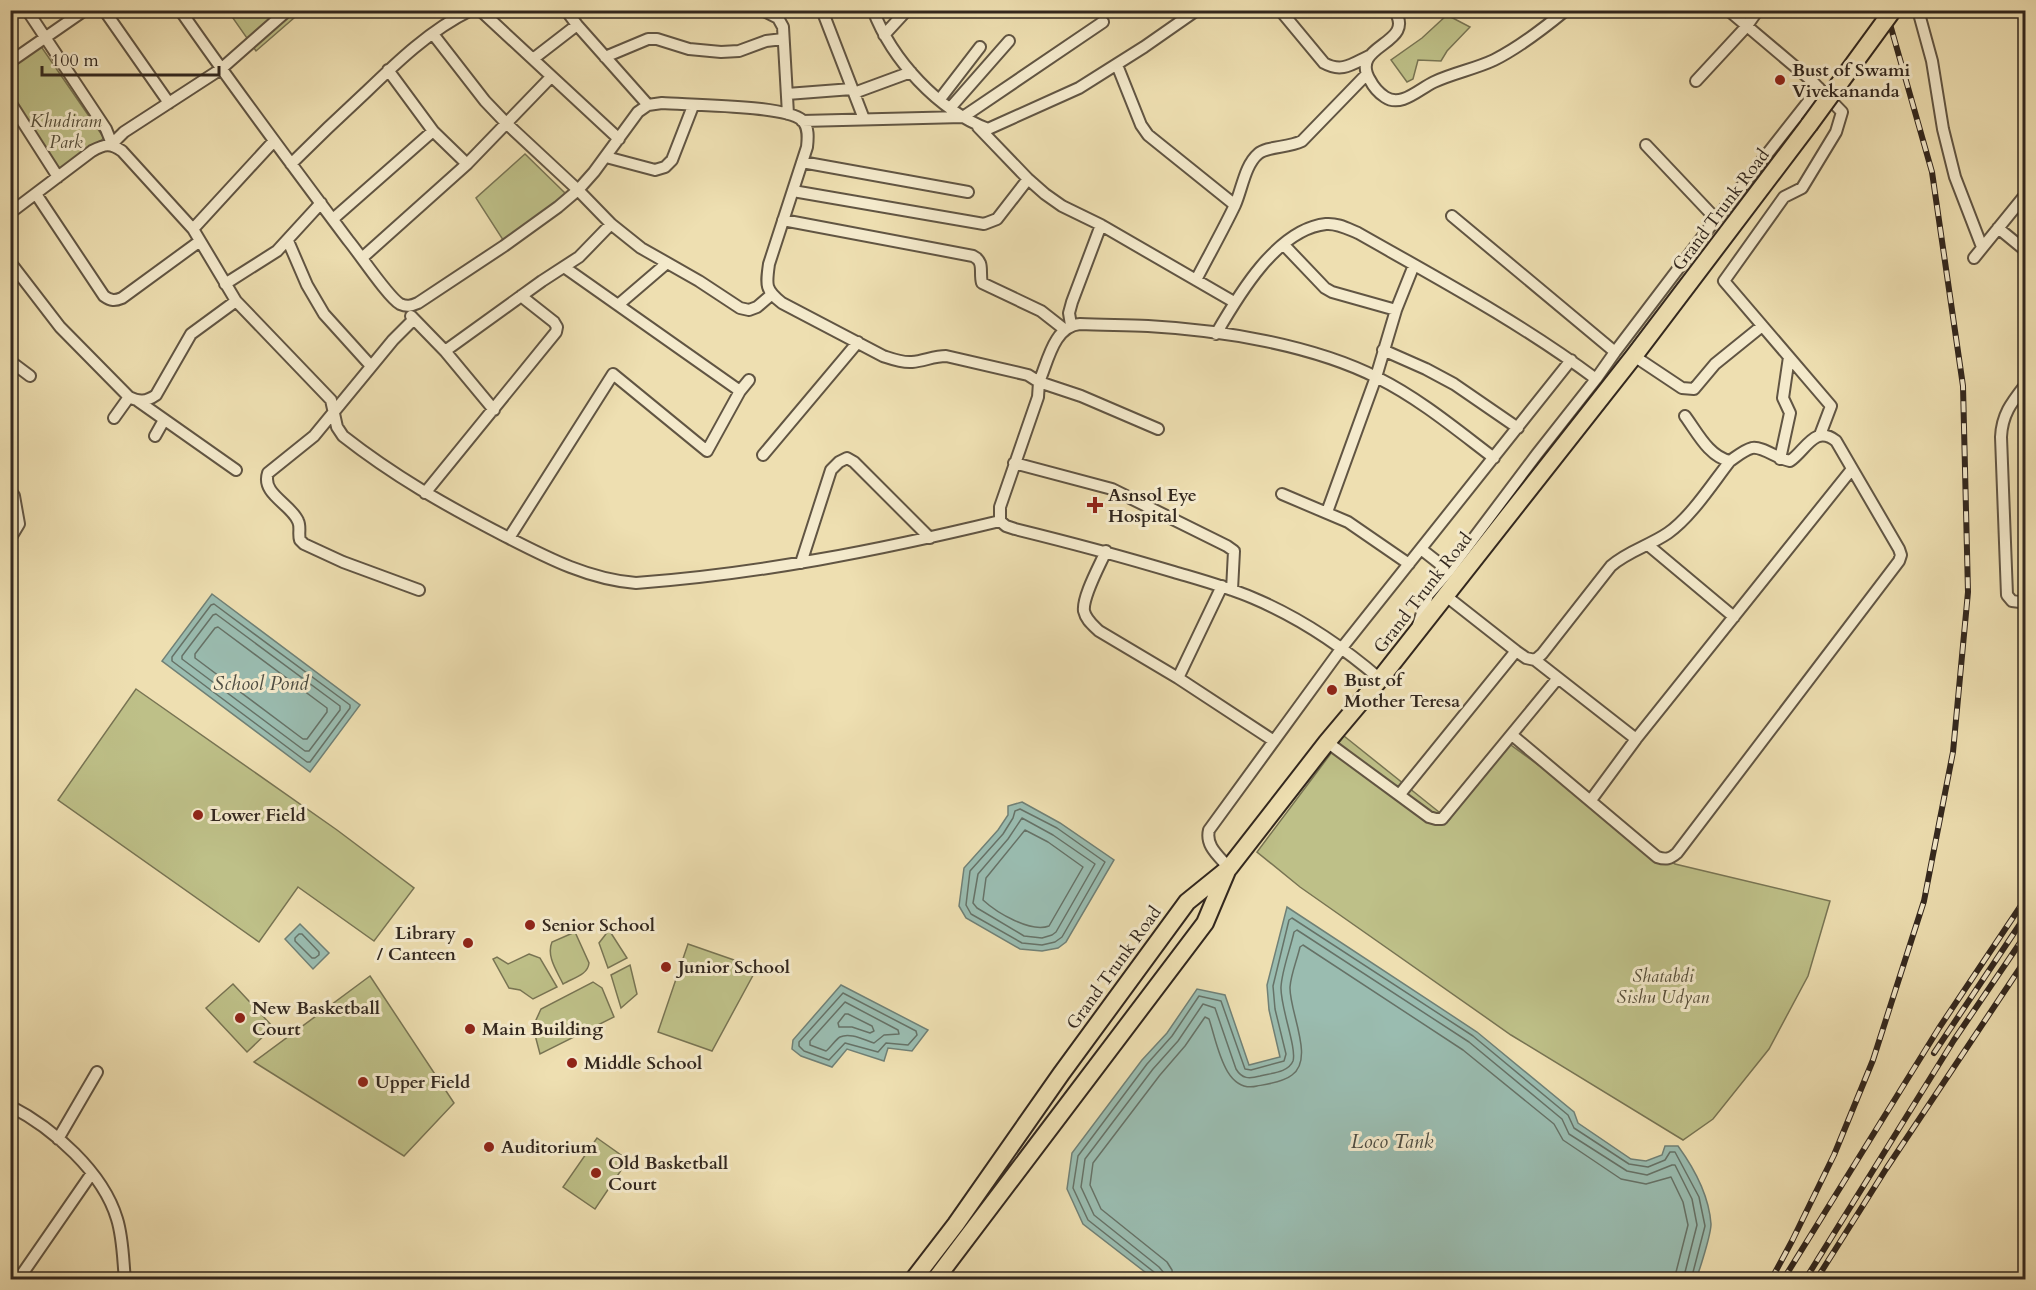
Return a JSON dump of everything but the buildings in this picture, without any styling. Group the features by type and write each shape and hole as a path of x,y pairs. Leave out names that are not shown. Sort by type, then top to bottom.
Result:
{"main road":[{"name":"Grand Trunk Road","path":"913,1280 956,1224 1186,902 1229,867 1446,596 1634,356 1893,10"},
{"path":"935,1280 1205,923 1229,867"}],"street":[{"path":"27,10 106,129 112,144 130,159 193,229 236,301 331,400 337,427 343,436 376,462 425,493 509,538 589,575 616,581 651,582 845,556 1000,521"},
{"path":"10,62 85,10"},
{"path":"104,10 169,103"},
{"path":"180,10 273,142 362,258 395,299 445,351 494,410"},
{"path":"10,213 92,151 103,145 112,144 124,132 221,69 288,10"},
{"path":"291,164 388,70 433,34 471,10"},
{"path":"480,10 619,139"},
{"path":"567,10 577,25 648,105"},
{"path":"762,10 778,18 783,27 788,114"},
{"path":"822,10 864,119"},
{"path":"873,10 891,48 911,72 963,117 988,129 1000,126 1079,88 1118,65 1188,12"},
{"path":"884,35 907,10"},
{"path":"1280,10 1324,63 1339,69 1369,56 1395,35 1399,26 1399,18 1394,10"},
{"path":"1369,56 1365,64 1366,75 1372,84 1386,98 1397,101 1406,99 1436,81 1494,60 1532,37 1566,10"},
{"path":"1728,10 1816,84 1842,112 1836,132 1802,188 1784,197 1724,281 1831,406 1820,435"},
{"path":"1696,81 1746,27 1758,10"},
{"path":"1918,10 1932,61 1943,129 1955,177 1982,247"},
{"path":"402,305 410,306 418,303 504,246 578,190 606,157 638,112 648,105 662,103 757,110 788,114 802,120 963,117 1103,22"},
{"path":"533,59 577,25"},
{"path":"433,34 485,101 506,123 611,224 641,248 740,308 749,310 757,307 771,295"},
{"path":"605,57 648,39 667,41 689,49 720,52 739,51 766,41 783,39"},
{"path":"951,108 1009,41"},
{"path":"940,99 980,47"},
{"path":"1118,65 1141,125 1148,135 1234,205"},
{"path":"388,70 433,131 467,164"},
{"path":"787,94 853,91 911,72"},
{"path":"1196,280 1257,154 1265,149 1292,146 1302,141 1366,75"},
{"path":"362,258 467,164 551,77"},
{"path":"1414,636 1428,595 1449,571 1536,454 1596,379 1816,84"},
{"path":"10,102 58,177"},
{"path":"606,157 655,170 665,167 672,160 693,106"},
{"path":"802,120 808,132 807,147 769,264 766,283 771,295 883,356 912,362 933,356 946,356 1028,375 1039,382 1081,396 1158,429"},
{"path":"976,125 1028,180 1062,206 1101,225 1234,302"},
{"path":"333,219 433,131"},
{"path":"193,229 273,142"},
{"path":"1646,145 1716,219"},
{"path":"802,162 968,192"},
{"path":"793,191 984,224 997,219 1028,180"},
{"path":"36,194 104,296 109,300 116,301 122,298 200,241"},
{"path":"1974,258 2025,194"},
{"path":"225,284 268,259 288,241 321,203"},
{"path":"1452,216 1615,352"},
{"path":"783,220 973,256 981,263 982,283 1041,311 1067,327 1146,326 1216,334 1270,343 1341,363 1376,377 1424,406 1494,458"},
{"path":"445,351 589,248 611,224"},
{"path":"1216,334 1246,283 1262,264 1284,245 1306,231 1326,224 1341,226 1483,303 1571,360 1596,379"},
{"path":"1000,521 1000,507 1038,396 1039,382 1059,336 1067,327 1072,303 1101,225"},
{"path":"1998,228 2025,251"},
{"path":"288,241 307,285 324,314 371,366"},
{"path":"1284,245 1325,288 1396,310"},
{"path":"10,262 60,327 133,399 236,470"},
{"path":"618,305 667,262"},
{"path":"1327,512 1376,377 1396,310 1414,265"},
{"path":"564,267 740,391"},
{"path":"425,493 556,332 557,327 554,322 521,296"},
{"path":"114,418 133,399 149,400 156,395 191,334 236,301"},
{"path":"414,320 371,366 314,436 268,473 266,479 268,487 299,522 300,540 304,544 343,562 419,590"},
{"path":"1634,356 1682,388 1694,388 1715,364 1762,326"},
{"path":"763,455 858,342"},
{"path":"1383,350 1454,384 1518,428"},
{"path":"1780,459 1790,413 1783,398 1789,357"},
{"path":"10,360 30,376"},
{"path":"1229,867 1209,844 1207,837 1209,830 1341,649 1571,360"},
{"path":"509,538 613,374 707,451 740,391 749,380"},
{"path":"2025,384 2011,402 2002,422 2001,437 2007,595 2012,601 2020,602 2025,598"},
{"path":"1685,416 1714,454 1730,461"},
{"path":"155,436 164,420"},
{"path":"1512,735 1657,856 1664,860 1671,858 1899,561 1901,555 1836,441 1829,436 1820,435 1812,439 1790,461 1780,459 1755,447 1730,461 1681,522 1669,533 1623,555 1611,566 1542,654 1534,660"},
{"path":"801,563 831,471 839,462 847,458 854,462 930,538"},
{"path":"1014,463 1112,489 1234,551 1235,559 1227,588 1178,678"},
{"path":"1591,800 1636,739 1852,469"},
{"path":"10,490 14,496 19,524 10,539"},
{"path":"1281,494 1327,512 1361,530 1409,564"},
{"path":"1000,521 1015,529 1106,551 1227,588 1255,599 1341,649 1380,679"},
{"path":"1648,545 1734,617"},
{"path":"1421,549 1449,571"},
{"path":"1106,551 1085,602 1084,612 1089,622 1099,631 1178,678 1274,741"},
{"path":"1446,596 1516,651 1534,660 1636,739"},
{"path":"1400,794 1516,651"},
{"path":"1327,742 1429,817 1442,819 1558,678"},
{"path":"58,1139 97,1072"},
{"path":"10,1106 41,1124 92,1173 117,1220 125,1280"},
{"path":"18,1280 92,1173"}],"green space":[{"path":"228,11 302,11 256,51"},
{"path":"1447,15 1470,27 1447,51 1441,61 1418,60 1413,79 1407,82 1391,60 1422,38"},
{"name":"Khudiram Park","path":"38,42 104,138 59,171 11,95 11,63"},
{"path":"525,154 568,196 505,243 476,198"},
{"name":"Lower Field","path":"136,689 337,830 414,888 374,941 298,887 259,942 58,800"},
{"name":"Shatabdi Sishu Udyan","path":"1344,736 1449,820 1508,743 1675,864 1830,901 1808,976 1769,1049 1713,1119 1683,1140 1511,1035 1300,887 1257,852"},
{"path":"609,930 627,958 608,968 599,943"},
{"path":"575,932 589,963 583,973 563,984 550,953 552,942"},
{"path":"688,944 757,968 712,1051 658,1032"},
{"path":"529,954 540,958 557,987 533,999 520,990 509,988 493,959 497,957 508,964"},
{"path":"630,965 637,994 621,1008 611,975"},
{"name":"Upper Field","path":"370,976 454,1103 404,1156 254,1062"},
{"path":"593,982 602,988 614,1017 540,1054 535,1035 536,1020 541,1009"},
{"name":"New Basketball Court","path":"233,984 273,1027 247,1052 206,1008"},
{"name":"Old Basketball Court","path":"597,1138 628,1160 595,1209 563,1187"}],"water":[{"name":"School Pond","path":"212,594 360,705 310,772 162,661"},
{"path":"1022,802 1060,823 1114,860 1066,942 1058,948 1042,951 1020,949 966,918 959,906 964,868 998,830 1008,815 1008,806"},
{"name":"Loco Tank","path":"1287,907 1477,1032 1574,1112 1578,1123 1631,1159 1646,1161 1662,1155 1665,1146 1678,1146 1700,1183 1710,1214 1709,1235 1696,1279 1154,1279 1083,1224 1067,1189 1072,1153 1142,1060 1167,1033 1197,989 1225,995 1249,1065 1280,1057 1269,1010 1267,985"},
{"path":"300,924 329,953 313,969 285,939"},
{"path":"841,985 928,1030 912,1051 888,1048 884,1061 847,1049 832,1067 801,1056 792,1049 793,1040"}],"railway":[{"path":"1771,1280 1834,1155 1873,1060 1924,901 1953,752 1968,592 1963,386 1932,172 1886,10"},
{"path":"1783,1280 1939,1028 2026,898"},
{"path":"1934,1053 2026,915"},
{"path":"1805,1280 1954,1040 2026,934"},
{"path":"1816,1280 1886,1169 2026,959"}],"place":[{"name":"Bust of Swami Vivekananda","path":"1780,80"},
{"name":"Asnsol Eye Hospital","path":"1095,505"},
{"name":"Bust of Mother Teresa","path":"1332,690"},
{"name":"Lower Field","path":"198,815"},
{"name":"Senior School","path":"530,925"},
{"name":"Library / Canteen","path":"468,943"},
{"name":"Junior School","path":"666,967"},
{"name":"New Basketball Court","path":"240,1018"},
{"name":"Main Building","path":"470,1029"},
{"name":"Middle School","path":"572,1063"},
{"name":"Upper Field","path":"363,1082"},
{"name":"Auditorium","path":"489,1147"},
{"name":"Old Basketball Court","path":"596,1173"}]}
